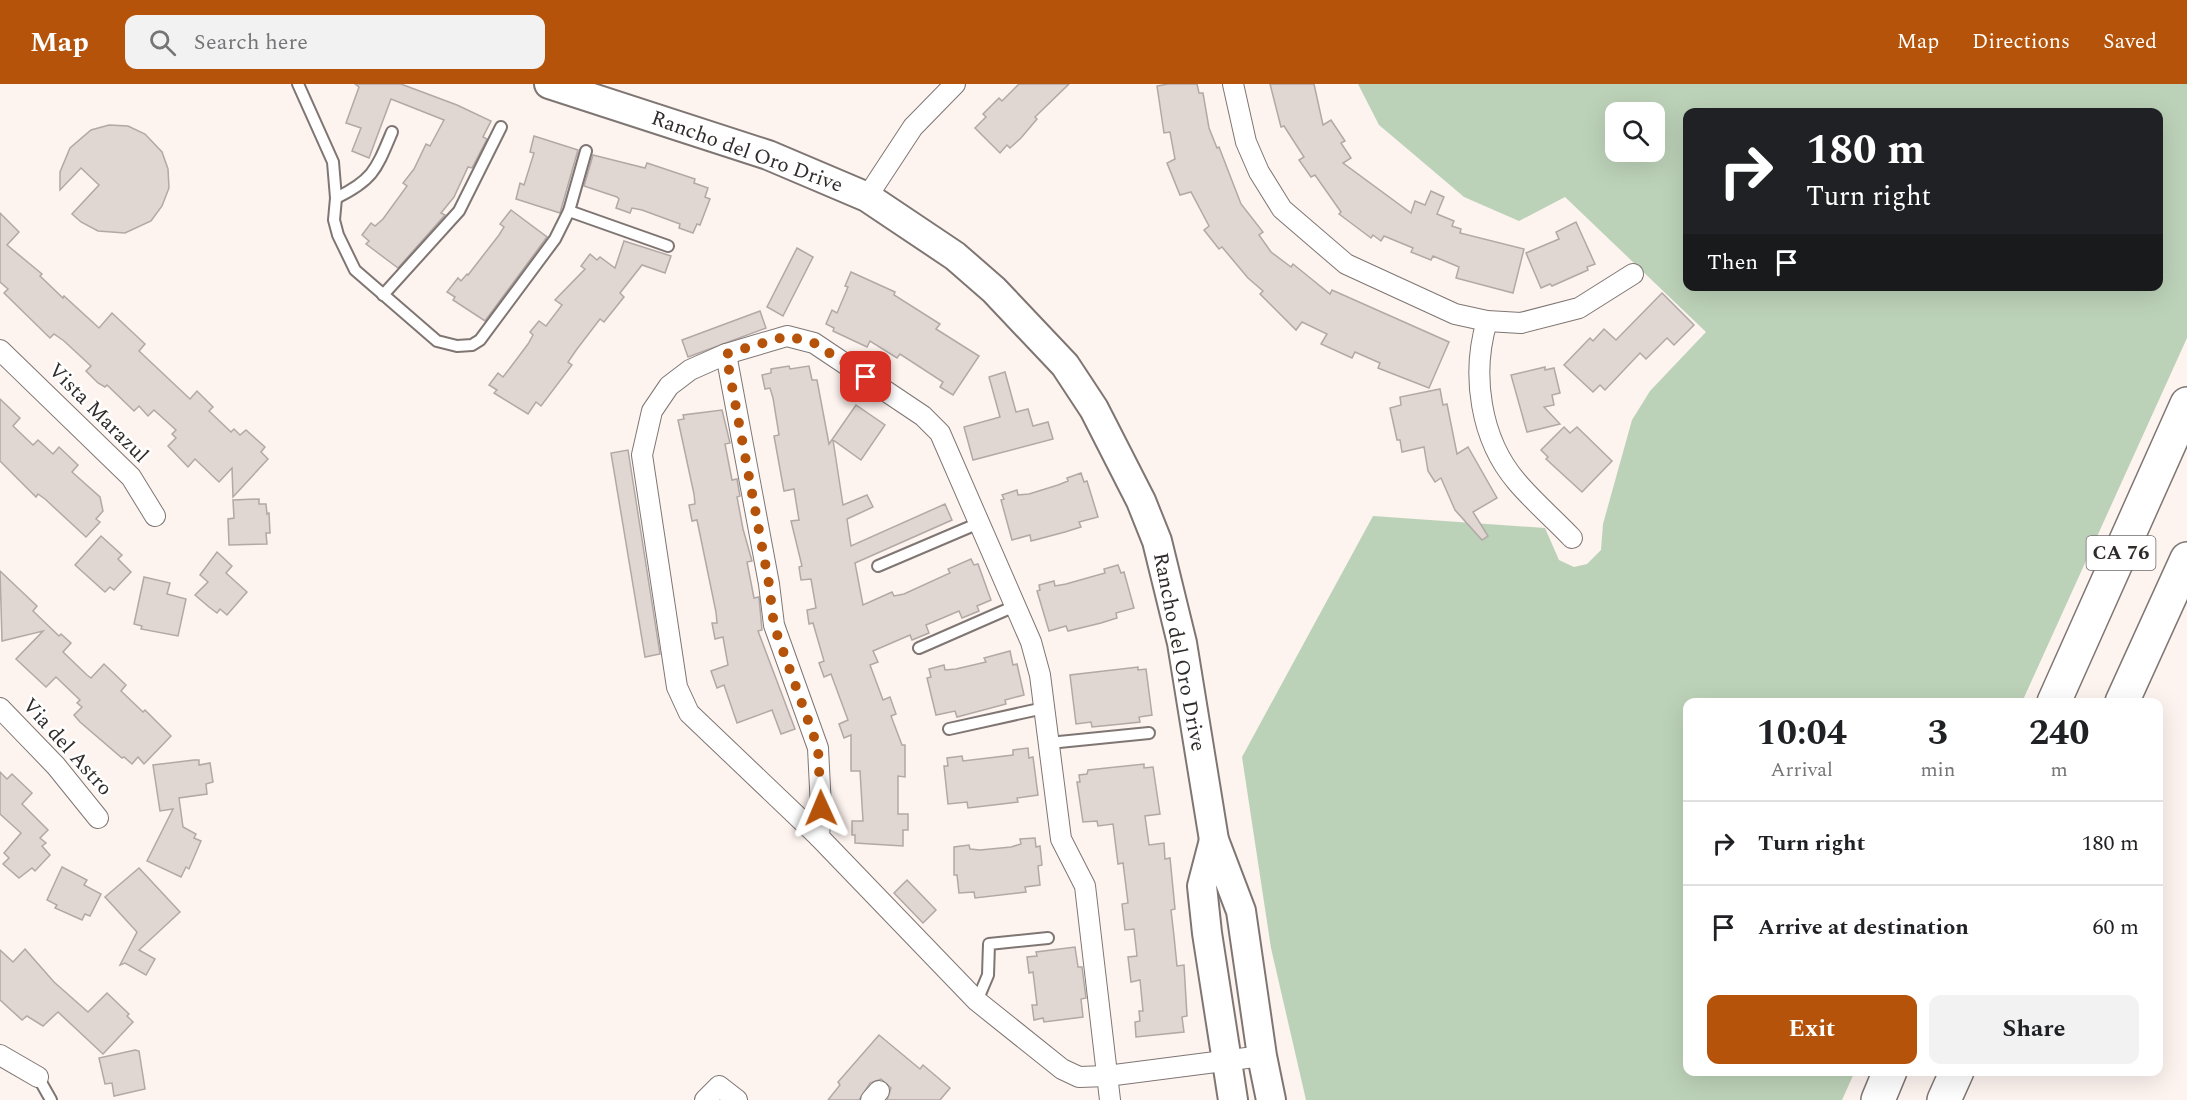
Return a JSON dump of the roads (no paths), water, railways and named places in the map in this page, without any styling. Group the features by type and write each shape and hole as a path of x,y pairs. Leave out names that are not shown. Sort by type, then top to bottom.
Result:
{"highway":[{"name":"CA 76","path":"2056,698 2187,404"},
{"name":"CA 76","path":"2124,698 2187,559"},
{"path":"1878,1100 1888,1076"},
{"path":"1944,1100 1955,1076"}],"main road":[{"name":"Rancho del Oro Drive","path":"549,84 768,155 867,197 955,255 994,290 1065,365 1094,409 1142,501 1157,541 1182,643 1214,840 1241,911 1262,1056 1271,1100"},
{"name":"Rancho del Oro Drive","path":"1214,840 1202,886 1233,1100"}],"street":[{"path":"867,197 913,127 955,84"},
{"path":"1233,84 1246,142 1259,172 1282,209 1346,264 1455,314 1487,321 1521,322 1579,308 1634,274"},
{"path":"1487,321 1480,345 1478,376 1489,435 1515,480 1572,538"},
{"path":"1110,1100 1107,1076 1085,886 1061,839 1037,660 940,433 923,416 901,400 814,343 787,336 726,354 690,370 669,386 652,411 642,455 677,687 689,713 819,837 977,1001 1062,1069 1079,1077 1107,1076 1262,1056"},
{"name":"Vista Marazul","path":"0,350 131,477 155,516"},
{"path":"726,354 769,584 774,626 818,748 821,777 819,837"},
{"name":"Via del Astro","path":"0,708 56,766 98,818"},
{"path":"0,1055 38,1077"},
{"path":"705,1100 719,1086 737,1100"}],"lane":[{"path":"298,84 333,162 336,198 334,220 338,236 355,270 437,341 457,346 471,345 480,340 555,239 569,211 586,151"},
{"path":"383,296 459,211 501,127"},
{"path":"336,198 362,185 379,162 392,132"},
{"path":"569,211 669,246"},
{"path":"878,566 979,523"},
{"path":"919,648 1015,606"},
{"path":"949,729 1044,708"},
{"path":"1049,743 1149,733"},
{"path":"977,1001 988,975 989,944 1048,938"},
{"path":"38,1077 51,1100"}]}
